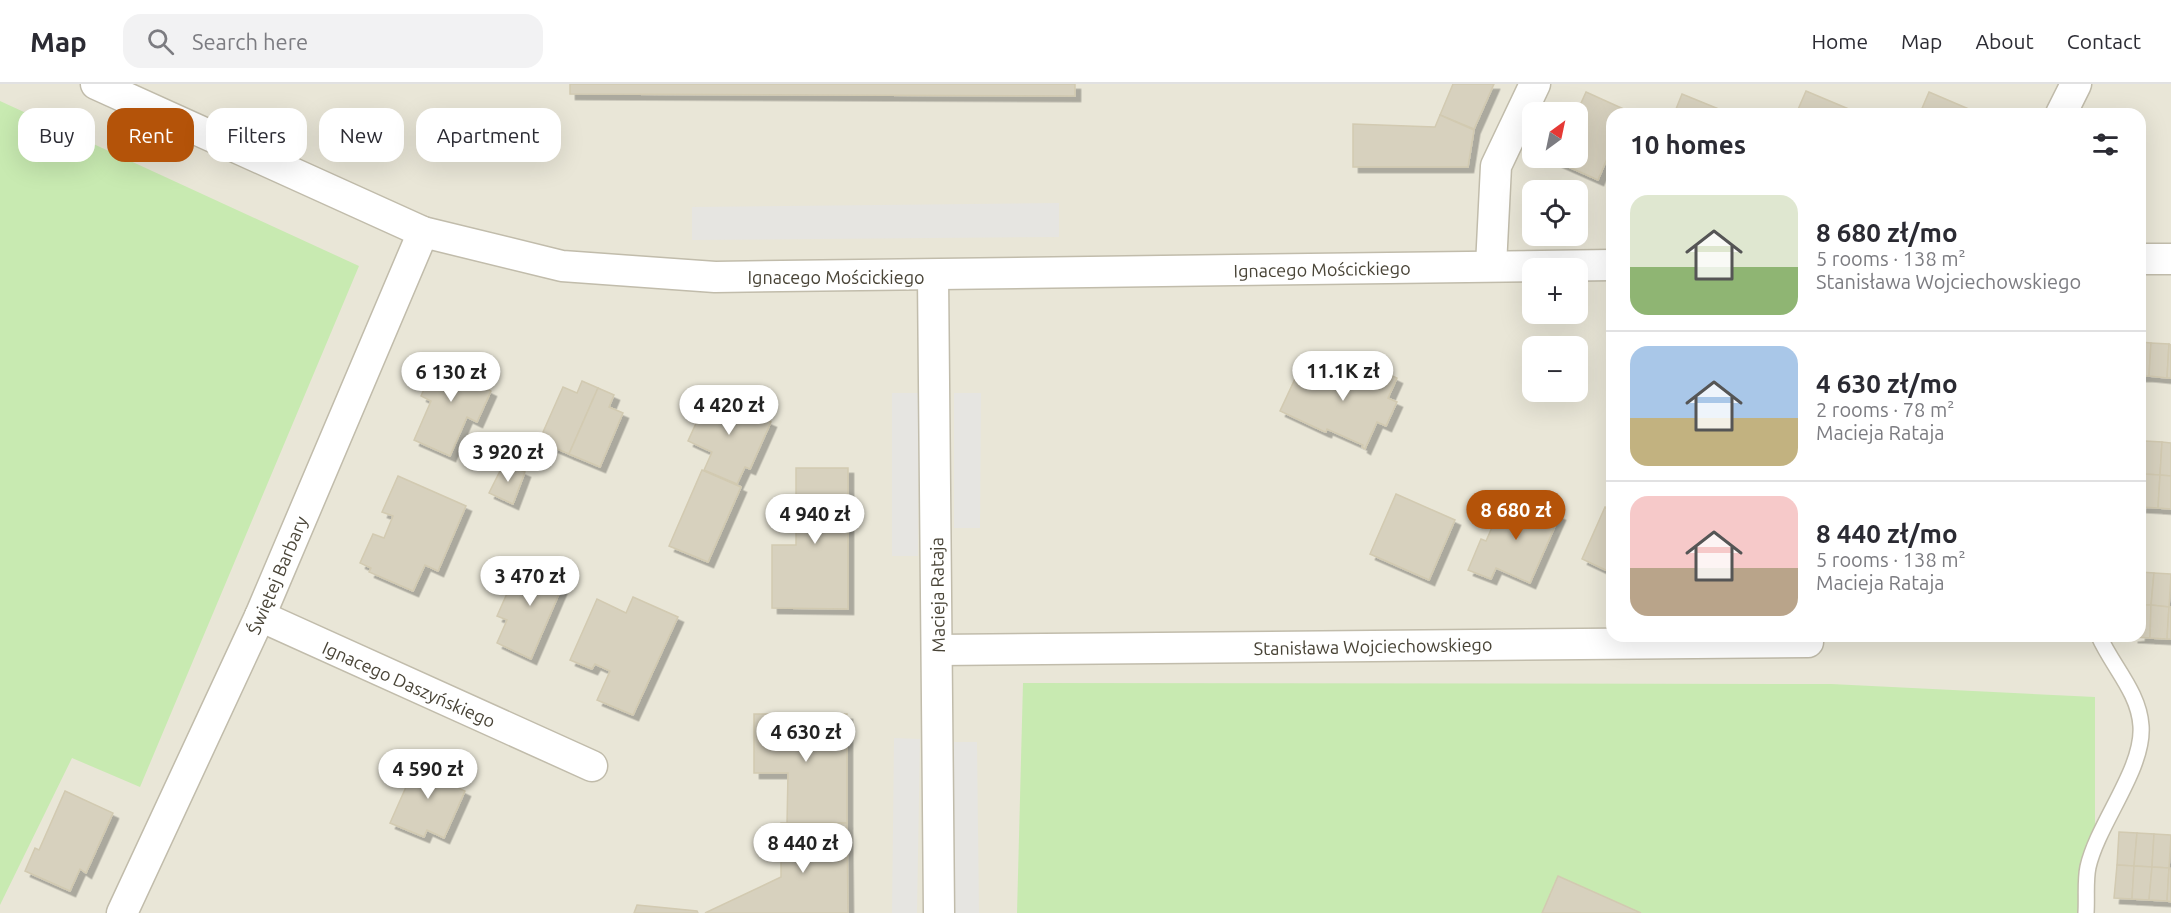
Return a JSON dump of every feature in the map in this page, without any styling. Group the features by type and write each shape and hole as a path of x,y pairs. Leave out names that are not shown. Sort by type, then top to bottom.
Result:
{"street":[{"name":"Ignacego Mościckiego","path":"96,84 423,232 562,267 715,277 933,276 1606,265"},
{"path":"1491,266 1496,166 1534,84"},
{"path":"2064,108 2076,84"},
{"name":"Świętej Barbary","path":"122,913 260,616 423,232"},
{"path":"2146,260 2171,259"},
{"name":"Macieja Rataja","path":"933,276 939,913"},
{"name":"Ignacego Daszyńskiego","path":"260,616 592,766"},
{"name":"Stanisława Wojciechowskiego","path":"937,650 1808,642"}],"lane":[{"path":"2086,913 2088,868 2103,826 2138,753 2141,726 2132,692 2102,642"}],"shaded area":[{"path":"0,84 2171,84 2171,913 0,913"},
{"path":"1059,203 1059,237 692,240 692,207"},
{"path":"892,393 919,393 918,556 892,556"},
{"path":"954,393 981,393 980,528 954,528"},
{"path":"894,738 920,739 917,913 892,913"},
{"path":"952,742 977,742 979,913 953,913"}],"green space":[{"path":"0,101 18,109 18,162 95,162 95,145 107,150 107,162 133,162 359,266 140,787 72,758 0,905"},
{"path":"1023,683 1831,684 2095,697 2095,913 1017,913"}],"building":[{"path":"570,84 1075,84 1075,96 570,94"},
{"path":"1453,84 1494,84 1474,129 1440,115"},
{"path":"1806,91 1846,108 1799,108"},
{"path":"1586,92 1621,108 1606,108 1606,161 1598,180 1571,168 1588,168 1588,102 1582,102"},
{"path":"1929,92 1966,108 1922,108"},
{"path":"1682,94 1716,108 1676,108"},
{"path":"1440,115 1474,130 1468,167 1353,167 1353,124 1435,127"},
{"path":"2146,343 2151,343 2149,376 2146,376"},
{"path":"2151,343 2169,344 2167,378 2149,376"},
{"path":"2169,344 2171,345 2171,378 2167,378"},
{"path":"441,353 460,361 467,358 476,362 478,370 472,382 491,391 477,422 467,417 450,456 414,440 431,401 421,396"},
{"path":"1355,358 1397,378 1388,398 1397,402 1386,426 1377,422 1365,449 1363,445 1327,429 1326,432 1323,431 1280,411 1300,368 1342,387"},
{"path":"582,381 598,388 569,454 539,441 563,387 577,393"},
{"path":"598,388 614,395 609,407 623,413 600,467 569,454"},
{"path":"739,392 753,398 747,412 771,422 750,469 745,467 737,484 704,470 712,452 688,441 709,395 732,406"},
{"path":"2146,441 2162,442 2160,475 2146,474"},
{"path":"2162,442 2171,443 2171,476 2160,475"},
{"path":"504,463 525,472 513,504 489,493"},
{"path":"796,468 848,468 848,609 772,608 772,545 796,545"},
{"path":"702,470 741,487 708,562 669,546"},
{"path":"2146,474 2160,475 2158,508 2146,507"},
{"path":"2160,475 2171,476 2171,509 2158,508"},
{"path":"398,476 466,506 438,571 425,565 413,591 369,572 371,568 360,563 373,534 384,538 393,516 382,512"},
{"path":"1396,494 1455,520 1429,580 1370,554"},
{"path":"1505,498 1520,503 1522,498 1560,515 1530,583 1496,568 1491,579 1468,570 1481,539 1486,541"},
{"path":"1605,507 1606,570 1582,559"},
{"path":"540,561 568,573 531,659 497,643 507,620 497,616 520,564 536,571"},
{"path":"2146,572 2154,573 2151,605 2146,605"},
{"path":"2154,573 2171,574 2169,607 2151,605"},
{"path":"633,597 678,617 633,715 597,700 610,671 595,664 592,669 570,660 597,599 626,613"},
{"path":"2146,605 2151,605 2150,638 2146,638"},
{"path":"2151,605 2169,607 2167,639 2150,638"},
{"path":"2169,607 2171,607 2171,639 2167,639"},
{"path":"754,714 847,714 847,823 787,823 788,773 754,773"},
{"path":"422,751 440,758 436,770 451,777 448,783 465,791 444,838 427,830 424,837 390,823"},
{"path":"65,791 113,813 86,873 80,869 70,891 25,871 35,848 39,850"},
{"path":"781,823 847,823 848,913 705,913 781,877"},
{"path":"2119,832 2137,833 2134,866 2117,865"},
{"path":"2137,833 2154,834 2152,867 2134,866"},
{"path":"2154,834 2171,835 2169,868 2152,867"},
{"path":"2117,865 2134,866 2132,899 2114,898"},
{"path":"2134,866 2152,867 2149,900 2132,899"},
{"path":"2152,867 2169,868 2167,901 2149,900"},
{"path":"2169,868 2171,869 2171,902 2167,901"},
{"path":"1558,876 1641,913 1542,913"},
{"path":"637,905 697,911 698,913 634,913"}]}
